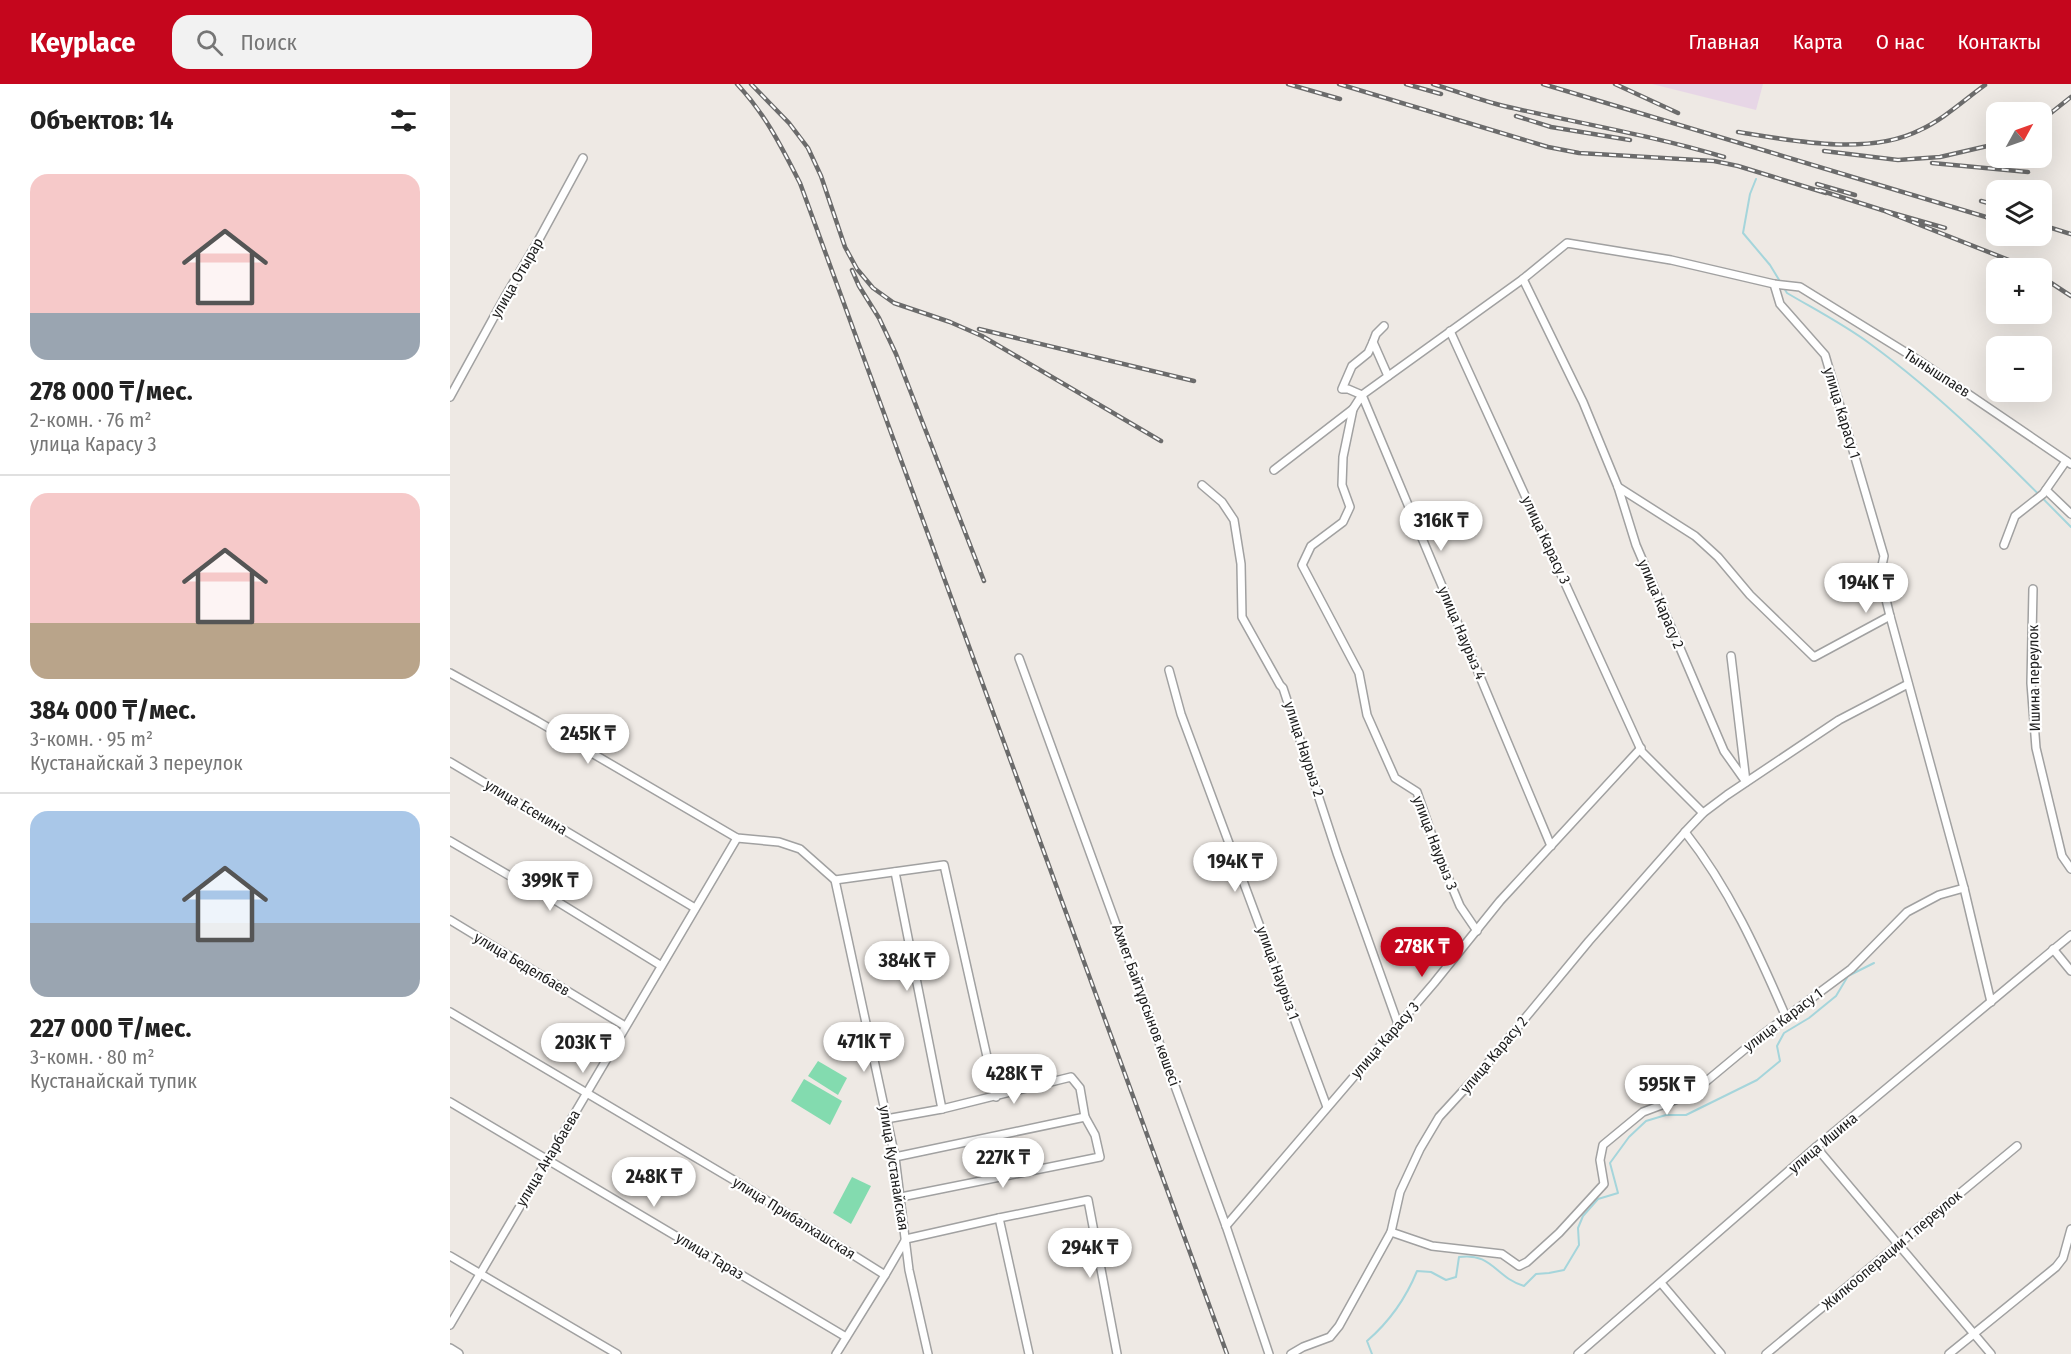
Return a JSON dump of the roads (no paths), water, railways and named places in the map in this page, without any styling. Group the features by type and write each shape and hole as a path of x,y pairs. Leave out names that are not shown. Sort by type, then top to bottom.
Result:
{"street":[{"name":"улица Отырар","path":"450,397 583,158"},
{"path":"1274,470 1353,409 1362,395 1523,279 1568,243 1671,260 1774,284"},
{"name":"улица Карасу 2","path":"1523,279 1583,402 1618,487 1636,545 1724,751 1746,782"},
{"name":"Тынышпаев","path":"1774,284 1800,287 1918,360 2068,463"},
{"name":"улица Карасу 1","path":"1774,284 1780,304 1825,355 1884,556 1880,575 1964,888 1990,1002"},
{"path":"1362,395 1342,389 1352,366 1368,353 1376,334 1384,326"},
{"name":"улица Карасу 3","path":"1450,331 1641,748 1703,813"},
{"path":"1373,342 1388,376"},
{"name":"улица Наурыз 4","path":"1362,395 1551,846"},
{"name":"улица Наурыз 3","path":"1353,409 1343,457 1342,485 1350,507 1343,522 1311,546 1302,565 1359,673 1367,716 1395,778 1418,792 1439,856 1460,906 1477,931"},
{"path":"2004,545 2015,516 2045,492 2068,463"},
{"name":"улица Наурыз 2","path":"1203,485 1222,502 1234,520 1241,564 1242,618 1283,687 1336,853 1398,1024"},
{"path":"1618,487 1695,536 1718,556 1750,595 1814,657 1890,616"},
{"path":"2045,492 2071,514"},
{"name":"Ишина переулок","path":"2033,589 2031,683 2036,748 2062,856 2071,869"},
{"path":"1731,656 1746,782"},
{"name":"Ахмет Байтұрсынов көшесі","path":"1018,658 1226,1226 1269,1354"},
{"name":"улица Наурыз 1","path":"1168,670 1181,714 1327,1107"},
{"path":"450,673 737,838 778,842 800,849 835,880 944,865 996,1097"},
{"name":"улица Карасу 2","path":"1291,1354 1330,1337 1340,1326 1391,1232 1400,1192 1420,1149 1439,1117 1483,1069 1589,941 1685,832 1703,813 1839,720 1908,684"},
{"name":"улица Карасу 3","path":"1226,1226 1500,901 1641,748"},
{"name":"улица Есенина","path":"450,762 695,908"},
{"path":"1685,832 1706,859 1730,899 1759,955 1786,1017"},
{"name":"улица Анарбаева","path":"450,1324 737,838"},
{"path":"450,841 544,894 660,965"},
{"path":"895,872 942,1109"},
{"name":"улица Кустанайская","path":"835,880 895,1157 909,1270 928,1354"},
{"name":"улица Карасу 1","path":"1391,1232 1432,1246 1502,1254 1519,1266 1527,1262 1559,1233 1604,1184 1600,1160 1603,1145 1643,1112 1691,1094 1762,1035 1851,969 1907,912 1939,895 1964,888"},
{"name":"улица Беделбаев","path":"450,920 625,1026"},
{"name":"улица Ишина","path":"1578,1354 1816,1147 2071,935"},
{"path":"2053,949 2071,971"},
{"name":"улица Прибалхашская","path":"450,1012 742,1185 885,1275"},
{"path":"886,1119 996,1097 1049,1081 1071,1077 1080,1089 1085,1117 1095,1135 1100,1157 901,1197"},
{"name":"улица Тараз","path":"450,1102 846,1337"},
{"path":"895,1157 1085,1117"},
{"name":"Жилкооперации 1 переулок","path":"1766,1354 2018,1146"},
{"path":"1816,1147 1991,1354"},
{"path":"836,1354 906,1239 1088,1200 1117,1354"},
{"path":"999,1218 1029,1354"},
{"path":"1949,1354 2056,1267 2063,1258 2071,1230"},
{"path":"450,1256 616,1354"},
{"path":"1661,1283 1721,1354"},
{"path":"450,1349 458,1354"}],"waterway":[{"path":"1756,179 1750,194 1743,233 1770,265 1781,283"},
{"path":"1784,288 1787,293 1839,323 1896,363 1948,407 2071,527"},
{"path":"1372,1354 1367,1341 1396,1309 1417,1271 1431,1272 1446,1280 1456,1277 1459,1257 1470,1256 1487,1262 1524,1286 1536,1274 1564,1270 1579,1245 1578,1228 1583,1216 1598,1199 1618,1193 1610,1163 1629,1137 1646,1121 1666,1115 1686,1115 1757,1080 1780,1061 1777,1046 1784,1033 1809,1018 1836,996 1848,976 1874,963"}],"railway":[{"path":"737,84 765,119 800,183 1227,1354"},
{"path":"751,84 789,123 808,148 821,176 845,247 857,269 873,288 894,303 950,322 982,336 1161,441"},
{"path":"1288,84 1340,99"},
{"path":"1339,84 1548,147 1579,153 1714,161 1826,193"},
{"path":"1406,84 1441,94"},
{"path":"1433,84 1504,106 1642,136 1724,157"},
{"path":"1543,84 1986,217"},
{"path":"1615,84 1678,113"},
{"path":"1738,132 1830,144 1878,143 1900,138 1929,126 1985,85"},
{"path":"2052,112 2071,97"},
{"path":"1516,116 1551,127 1630,140"},
{"path":"1824,151 1898,160 1940,157 1986,146"},
{"path":"1932,163 2028,172"},
{"path":"1817,184 1855,195"},
{"path":"1819,190 1882,210"},
{"path":"1981,201 1986,202"},
{"path":"1945,228 1882,210 2004,258"},
{"path":"2052,228 2071,234"},
{"path":"852,270 896,354 984,581"},
{"path":"2052,284 2071,296"},
{"path":"979,329 1194,381"}]}
